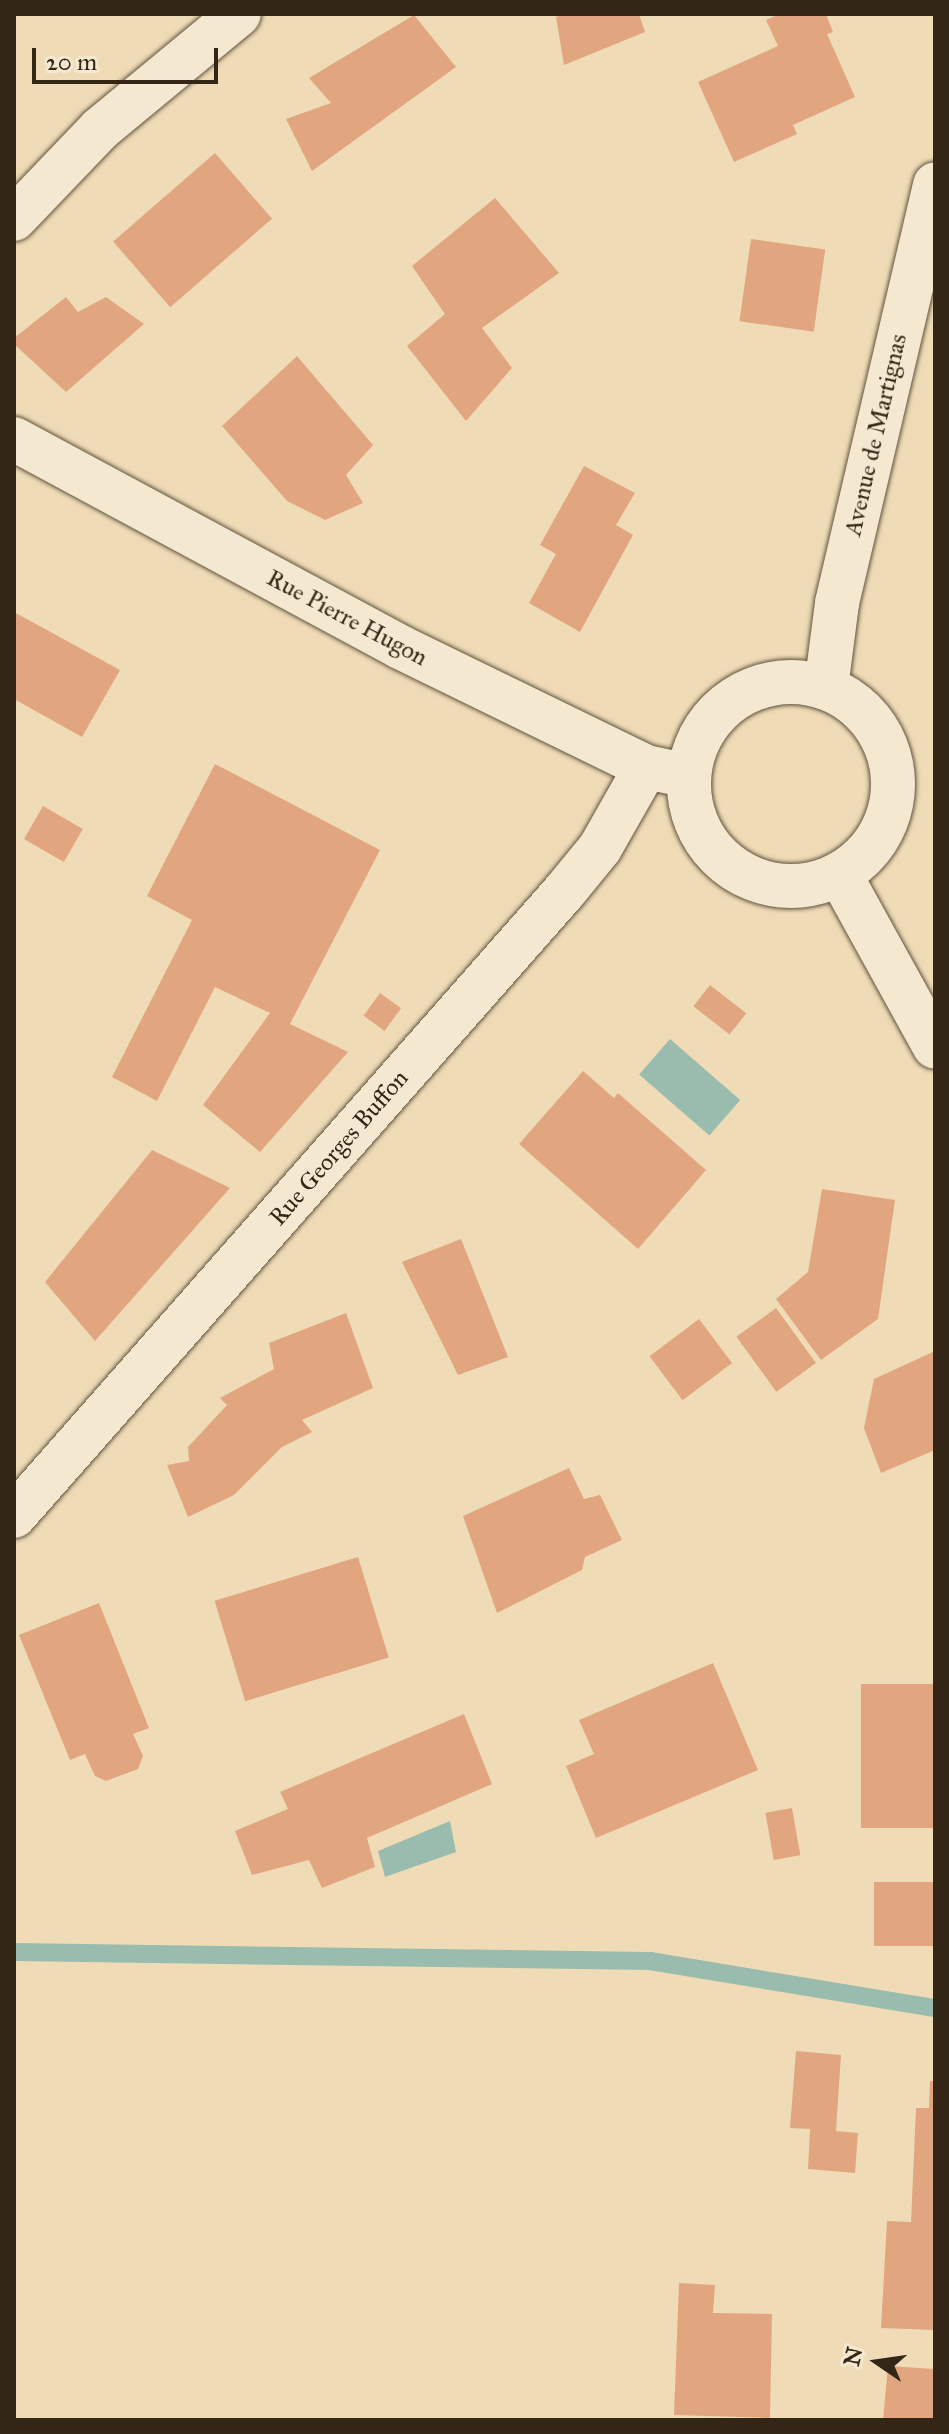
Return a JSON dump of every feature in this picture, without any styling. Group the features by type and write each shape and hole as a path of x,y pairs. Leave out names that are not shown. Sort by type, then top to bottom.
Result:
{"street":[{"path":"14,219 100,129 239,14"},
{"name":"Avenue de Martignas","path":"826,688 837,603 935,184"},
{"name":"Rue Pierre Hugon","path":"14,439 400,647 646,767 689,776"},
{"path":"795,681 826,688 856,704 878,729 891,760 894,794 885,827 866,855 840,875 810,885 779,887 749,878 722,861 702,836 691,807 689,776 696,745 712,719 736,698 765,685 795,681"},
{"name":"Rue Georges Buffon","path":"14,1516 564,892 600,848 646,767"},
{"path":"840,875 935,1047"}],"shaded area":[{"path":"670,1039 740,1100 709,1135 639,1074"},
{"path":"450,1821 456,1852 385,1877 378,1851"}],"building":[{"path":"564,14 639,14 645,32 564,65 556,17"},
{"path":"780,14 826,14 833,32 827,34 855,97 793,125 797,134 734,162 698,82 778,46 766,20"},
{"path":"414,15 456,67 312,171 286,119 331,103 309,78"},
{"path":"215,153 272,219 170,307 113,242"},
{"path":"495,198 559,273 482,328 512,368 466,421 407,346 445,314 412,266"},
{"path":"751,239 825,249 814,332 739,321"},
{"path":"66,297 78,312 106,297 144,324 66,392 14,344 14,338"},
{"path":"297,356 373,445 346,475 363,503 325,520 287,501 222,426"},
{"path":"584,466 635,493 616,525 633,535 580,632 529,603 556,554 540,545"},
{"path":"14,612 120,670 82,737 14,699"},
{"path":"215,764 380,850 290,1024 348,1052 260,1152 203,1105 270,1013 215,987 157,1101 112,1077 192,920 147,896"},
{"path":"43,806 83,829 64,862 24,839"},
{"path":"710,985 746,1013 730,1035 693,1006"},
{"path":"380,993 401,1008 385,1031 364,1016"},
{"path":"583,1071 614,1098 618,1093 706,1170 638,1249 519,1144"},
{"path":"152,1150 230,1188 95,1341 45,1282"},
{"path":"822,1189 895,1200 878,1319 821,1360 776,1299 808,1272"},
{"path":"461,1239 508,1357 458,1375 402,1262"},
{"path":"776,1308 816,1363 776,1392 736,1337"},
{"path":"346,1313 373,1388 302,1420 312,1432 282,1447 234,1495 188,1517 167,1465 189,1461 188,1447 227,1405 220,1398 274,1369 269,1343"},
{"path":"699,1319 732,1363 683,1400 649,1356"},
{"path":"935,1351 935,1450 881,1473 864,1428 874,1379"},
{"path":"569,1468 584,1499 600,1495 622,1540 585,1557 582,1570 497,1613 463,1516"},
{"path":"358,1557 389,1657 245,1701 215,1601"},
{"path":"99,1603 149,1728 133,1734 143,1756 138,1769 106,1781 95,1776 85,1754 70,1760 19,1635"},
{"path":"713,1663 758,1770 596,1838 566,1766 594,1754 579,1720"},
{"path":"861,1684 935,1684 935,1828 861,1828"},
{"path":"464,1714 492,1784 367,1838 375,1867 322,1888 309,1860 252,1875 235,1831 288,1809 280,1792"},
{"path":"792,1808 800,1855 774,1860 765,1813"},
{"path":"874,1882 935,1882 935,1946 874,1946"},
{"path":"796,2051 841,2055 836,2131 858,2133 855,2173 808,2169 810,2129 790,2128"},
{"path":"930,2081 935,2081 935,2330 881,2328 887,2221 911,2222 916,2108 929,2108"},
{"path":"679,2283 715,2285 713,2313 772,2314 770,2418 674,2415"},
{"path":"888,2366 935,2369 935,2420 883,2420"}],"waterway":[{"path":"14,1952 650,1961 935,2008"}]}
